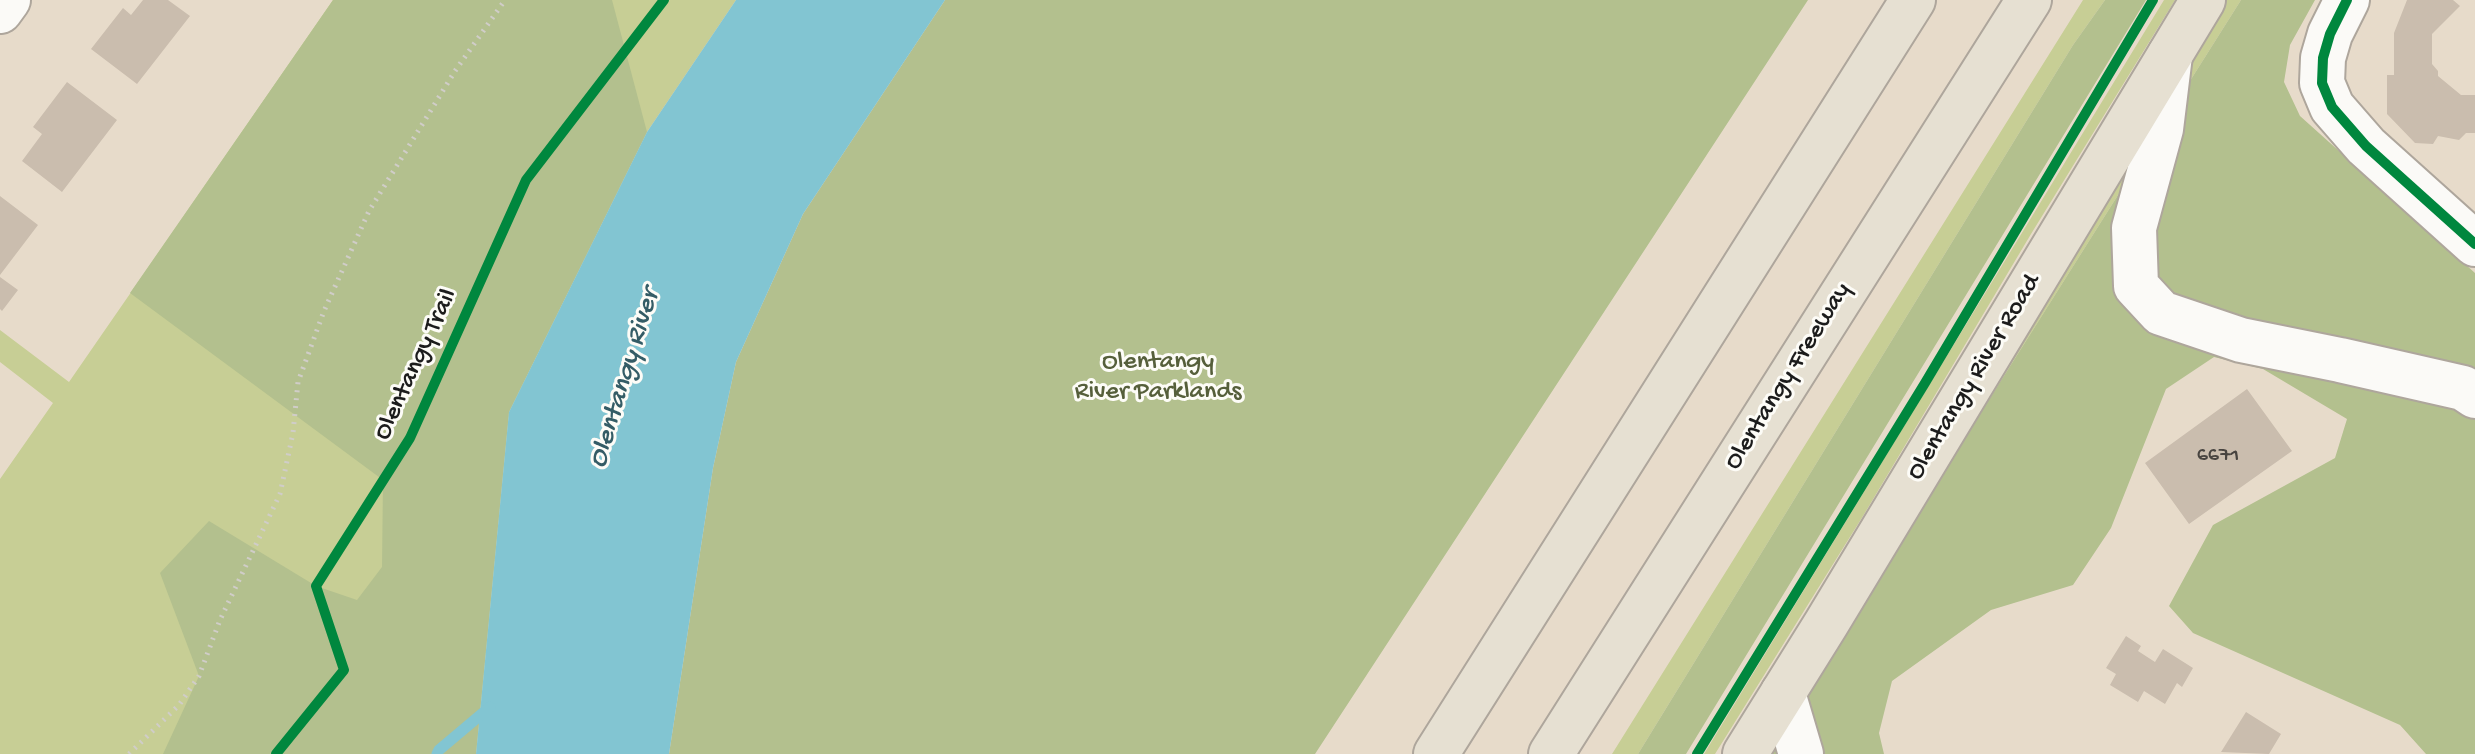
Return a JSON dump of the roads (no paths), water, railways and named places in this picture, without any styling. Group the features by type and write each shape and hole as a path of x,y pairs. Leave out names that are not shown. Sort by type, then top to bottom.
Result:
{"main road":[{"path":"1436,754 1913,0"},
{"name":"Olentangy Freeway","path":"1551,754 2029,0"},
{"name":"Olentangy River Road","path":"1745,754 2203,0"}],"street":[{"path":"0,11 8,0"},
{"path":"2347,0 2330,34 2323,58 2322,83 2332,107 2366,146 2473,239"},
{"path":"2170,55 2161,129 2134,228 2136,286 2161,313 2241,340 2463,388 2475,396"},
{"path":"1783,693 1801,754"}],"water":[{"name":"Olentangy River","path":"736,0 945,0 803,214 736,362 713,468 669,754 476,754 509,412 647,132"}],"waterway":[{"path":"437,754 490,707"}],"park label":[{"name":"Olentangy River Parklands","path":"1158,378"}]}
